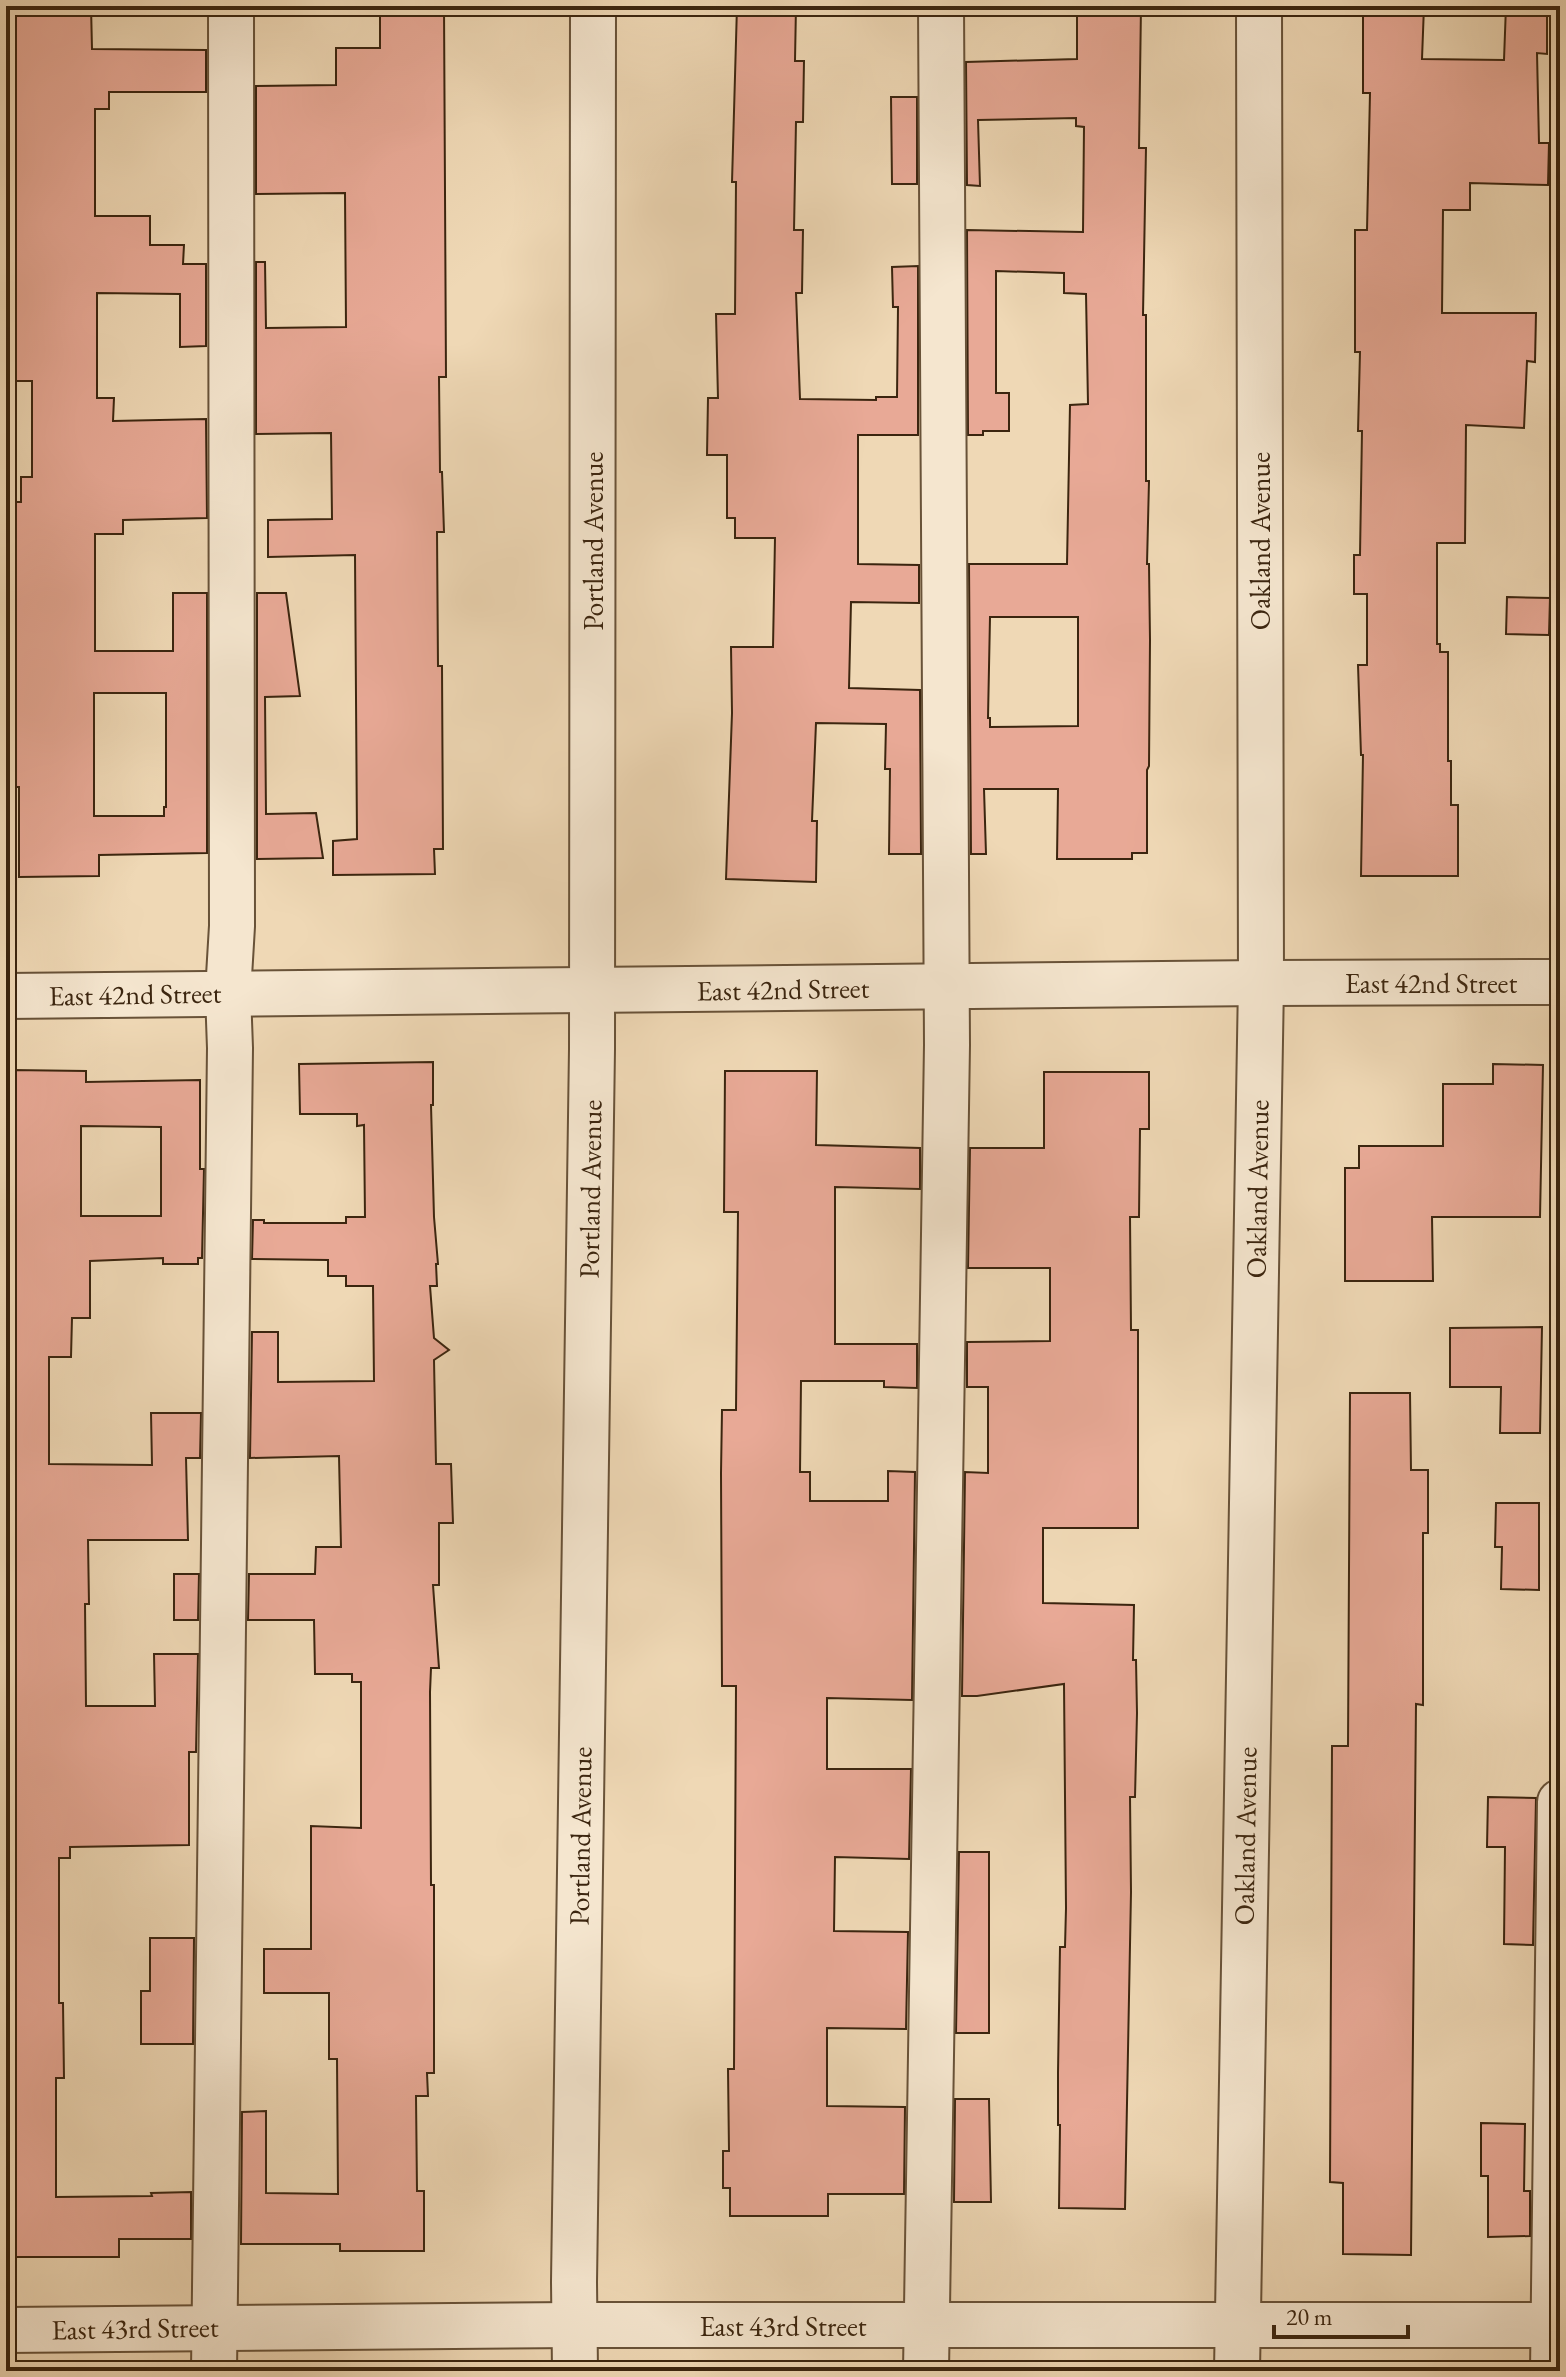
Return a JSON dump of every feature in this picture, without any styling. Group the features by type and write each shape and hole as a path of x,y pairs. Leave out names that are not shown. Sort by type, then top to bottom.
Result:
{"street":[{"path":"214,2371 230,1048 228,993 232,926 231,6"},
{"name":"Portland Avenue","path":"575,2371 592,991 593,6"},
{"path":"926,2371 947,987 941,6"},
{"name":"Oakland Avenue","path":"1237,2371 1261,983 1259,6"},
{"name":"East 42nd Street","path":"6,996 1560,982"},
{"path":"1553,2371 1556,2325 1560,1802"},
{"name":"East 43rd Street","path":"6,2330 214,2326 1556,2325"}],"building":[{"path":"8,6 91,6 92,49 206,50 206,92 109,92 109,109 95,109 95,216 150,216 150,245 184,245 183,264 206,264 206,346 180,347 180,294 97,293 97,398 114,398 113,421 206,419 207,518 123,520 123,534 95,534 95,651 173,651 173,593 207,593 207,853 99,855 99,876 19,877 19,787 14,787 15,623 6,623 6,502 21,502 21,477 32,477 32,381 13,381 14,280 10,280","holes":["94,693 166,693 164,816 94,816"]},
{"path":"380,6 444,6 446,377 439,377 444,532 437,532 438,666 442,666 443,849 434,849 435,874 333,875 333,841 357,839 355,555 268,557 268,520 332,519 331,433 256,434 256,262 265,262 266,328 346,327 345,193 256,194 256,86 336,85 336,48 380,48"},
{"path":"737,6 796,6 795,61 804,61 803,122 796,122 794,230 803,230 802,293 796,293 800,399 876,400 876,397 897,397 898,307 893,307 892,267 918,266 918,435 858,435 858,564 919,565 919,603 851,602 849,688 920,690 921,854 889,854 890,769 885,769 886,724 816,723 812,821 817,821 816,882 726,879 732,713 731,647 773,647 775,538 735,538 735,518 727,518 727,455 707,455 708,398 718,398 716,314 735,314 736,182 732,182"},
{"path":"1077,6 1141,6 1139,148 1146,148 1143,315 1146,315 1146,481 1149,481 1147,853 1132,853 1132,859 1057,859 1058,789 984,789 986,854 971,854 969,564 1067,564 1070,405 1088,404 1086,294 1064,293 1064,273 996,271 996,393 1009,393 1009,431 983,431 983,435 968,435 967,230 1083,232 1084,127 1076,126 1076,118 978,120 980,186 967,185 966,62 1077,59","holes":["990,617 1078,617 1078,726 990,727"]},
{"path":"1363,6 1424,6 1422,59 1504,60 1506,6 1536,6 1536,11 1547,11 1547,54 1537,53 1539,143 1549,143 1548,185 1470,183 1470,210 1443,210 1442,313 1536,313 1535,362 1527,361 1524,428 1466,425 1465,543 1437,543 1437,644 1440,644 1440,652 1448,652 1448,761 1451,761 1451,805 1458,805 1458,876 1361,876 1363,755 1358,665 1367,665 1367,594 1354,594 1354,555 1360,555 1362,431 1358,431 1360,352 1355,352 1355,230 1367,230 1370,93 1363,93"},
{"path":"891,97 917,97 917,184 892,184"},
{"path":"257,593 286,593 300,696 265,697 266,814 316,813 323,858 257,859"},
{"path":"1507,597 1550,598 1549,635 1506,634"},
{"path":"433,1062 431,1105 438,1264 437,1286 430,1286 434,1338 449,1350 434,1360 436,1464 451,1464 453,1523 439,1523 439,1585 433,1585 439,1668 431,1668 430,1692 434,2073 427,2073 428,2096 416,2096 417,2191 424,2191 424,2251 340,2251 340,2244 241,2244 242,2112 266,2111 266,2193 338,2194 337,2059 329,2059 329,1993 264,1993 264,1949 311,1949 311,1826 361,1828 361,1682 352,1682 352,1674 315,1674 314,1620 248,1620 249,1574 315,1574 316,1547 341,1547 339,1456 250,1458 252,1332 278,1332 278,1382 374,1381 373,1286 346,1286 346,1276 328,1276 328,1260 252,1259 253,1220 264,1220 264,1223 346,1223 346,1217 365,1217 364,1125 357,1126 357,1114 300,1114 299,1064"},
{"path":"1493,1064 1543,1065 1540,1217 1432,1217 1433,1281 1345,1281 1345,1168 1359,1168 1359,1146 1443,1146 1443,1084 1493,1084"},
{"path":"11,1070 86,1071 86,1082 200,1080 200,1169 204,1169 202,1258 198,1258 198,1264 163,1264 163,1258 90,1261 90,1318 72,1318 71,1357 49,1357 49,1464 152,1465 151,1413 201,1413 200,1458 186,1458 188,1540 88,1540 86,1706 155,1706 154,1654 198,1654 196,1752 189,1752 189,1845 70,1847 70,1858 59,1858 59,2003 63,2003 64,2078 56,2078 56,2197 152,2196 151,2193 191,2192 191,2239 119,2239 119,2257 6,2257 6,1714 12,1714 12,1631 10,1428 6,1428 6,1252 13,1252","holes":["81,1126 161,1127 161,1216 81,1216"]},
{"path":"725,1071 817,1071 816,1145 920,1148 920,1189 835,1187 835,1344 917,1344 917,1388 884,1387 884,1381 801,1381 800,1472 810,1472 810,1501 888,1501 888,1471 915,1472 912,1700 827,1698 827,1769 911,1769 909,1859 835,1857 834,1931 908,1932 906,2029 827,2028 827,2106 905,2107 904,2194 828,2194 828,2216 730,2216 730,2188 723,2188 723,2151 729,2151 728,2069 734,2069 736,1686 722,1686 721,1473 722,1410 736,1410 738,1212 724,1212"},
{"path":"1044,1072 1149,1072 1149,1129 1140,1129 1139,1217 1130,1217 1131,1330 1138,1330 1138,1528 1043,1528 1043,1603 1134,1605 1133,1660 1136,1660 1137,1713 1135,1797 1130,1797 1125,2209 1059,2208 1060,1947 1065,1947 1066,1908 1064,1684 962,1696 965,1472 988,1473 988,1387 967,1387 967,1342 1050,1341 1050,1268 968,1268 970,1148 1044,1148"},
{"path":"1542,1327 1540,1433 1500,1433 1501,1387 1450,1387 1450,1328"},
{"path":"1350,1393 1410,1393 1411,1470 1428,1470 1428,1533 1423,1533 1423,1705 1416,1704 1411,2255 1343,2254 1343,2183 1330,2182 1332,1746 1348,1746"},
{"path":"1496,1503 1539,1503 1539,1590 1501,1589 1502,1547 1495,1547"},
{"path":"174,1574 199,1574 198,1620 174,1620"},
{"path":"1488,1797 1536,1798 1533,1945 1504,1944 1505,1847 1487,1847"},
{"path":"959,1852 989,1852 989,2033 956,2033"},
{"path":"150,1938 194,1938 193,2044 141,2044 141,1991 150,1991"},
{"path":"955,2099 989,2099 991,2202 954,2202"},
{"path":"1481,2123 1525,2124 1524,2191 1530,2191 1530,2236 1488,2237 1488,2176 1481,2176"}]}
